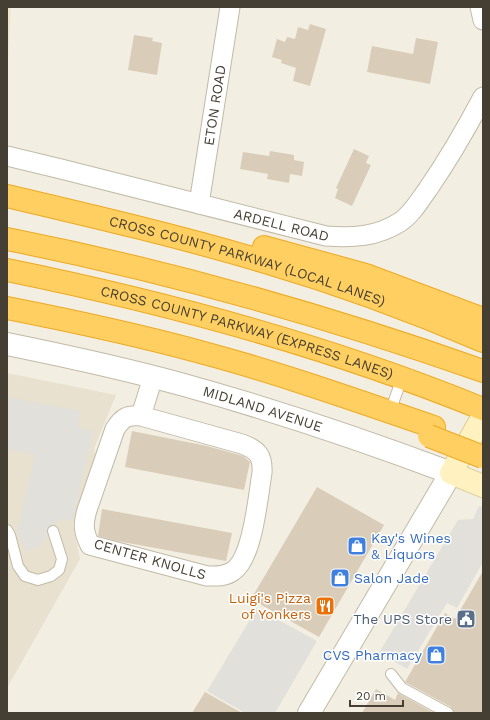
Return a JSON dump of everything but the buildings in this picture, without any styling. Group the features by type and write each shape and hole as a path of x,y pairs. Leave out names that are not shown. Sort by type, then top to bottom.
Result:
{"highway":[{"path":"7,193 74,200 210,232 366,275 483,319"},
{"name":"CROSS COUNTY PARKWAY (LOCAL LANES)","path":"7,196 168,235 262,261 377,300 483,341"},
{"path":"7,239 106,260 226,290 345,325 476,369"},
{"name":"CROSS COUNTY PARKWAY (EXPRESS LANES)","path":"7,270 88,287 215,319 297,343 402,378 483,409"},
{"path":"7,308 78,322 204,353 359,401 390,412 483,457"},
{"path":"359,401 389,420 483,444"}],"main road":[{"path":"483,416 451,473 483,486"}],"street":[{"name":"ETON ROAD","path":"199,204 230,7"},
{"path":"480,7 483,20"},
{"name":"ARDELL ROAD","path":"12,157 326,236 348,238 374,234 401,222 417,205 459,143 483,97"},
{"name":"MIDLAND AVENUE","path":"7,344 153,377 291,416 451,473"},
{"path":"142,416 153,377"},
{"name":"CENTER KNOLLS","path":"130,415 142,416 242,444 253,449 260,456 262,461 262,473 250,543 239,566 233,572 222,576 206,576 90,545 86,537 83,522 115,429 121,420 130,415"},
{"path":"309,713 451,473"}],"lane":[{"path":"390,412 402,378"},
{"path":"7,530 10,535 18,566 25,576 38,580 50,576 59,570 62,559 52,531"},
{"path":"391,674 402,688 448,713"}],"shaded area":[{"path":"7,7 11,7 7,75"},
{"path":"7,373 116,395 94,449 96,456 78,505 73,525 80,559 7,688"},
{"path":"7,397 81,411 78,428 94,431 72,521 59,519 40,546 26,551 17,532 35,455 7,449"},
{"path":"479,506 483,507 483,562 457,608 447,603 407,669 379,653 458,520 473,519"},
{"path":"257,608 317,641 275,713 245,713 207,691"}],"place":[{"name":"Kay's Wines & Liquors","path":"357,546"},
{"name":"Salon Jade","path":"340,578"},
{"name":"Luigi's Pizza of Yonkers","path":"325,606"},
{"name":"The UPS Store","path":"466,619"},
{"name":"CVS Pharmacy","path":"436,655"}]}
